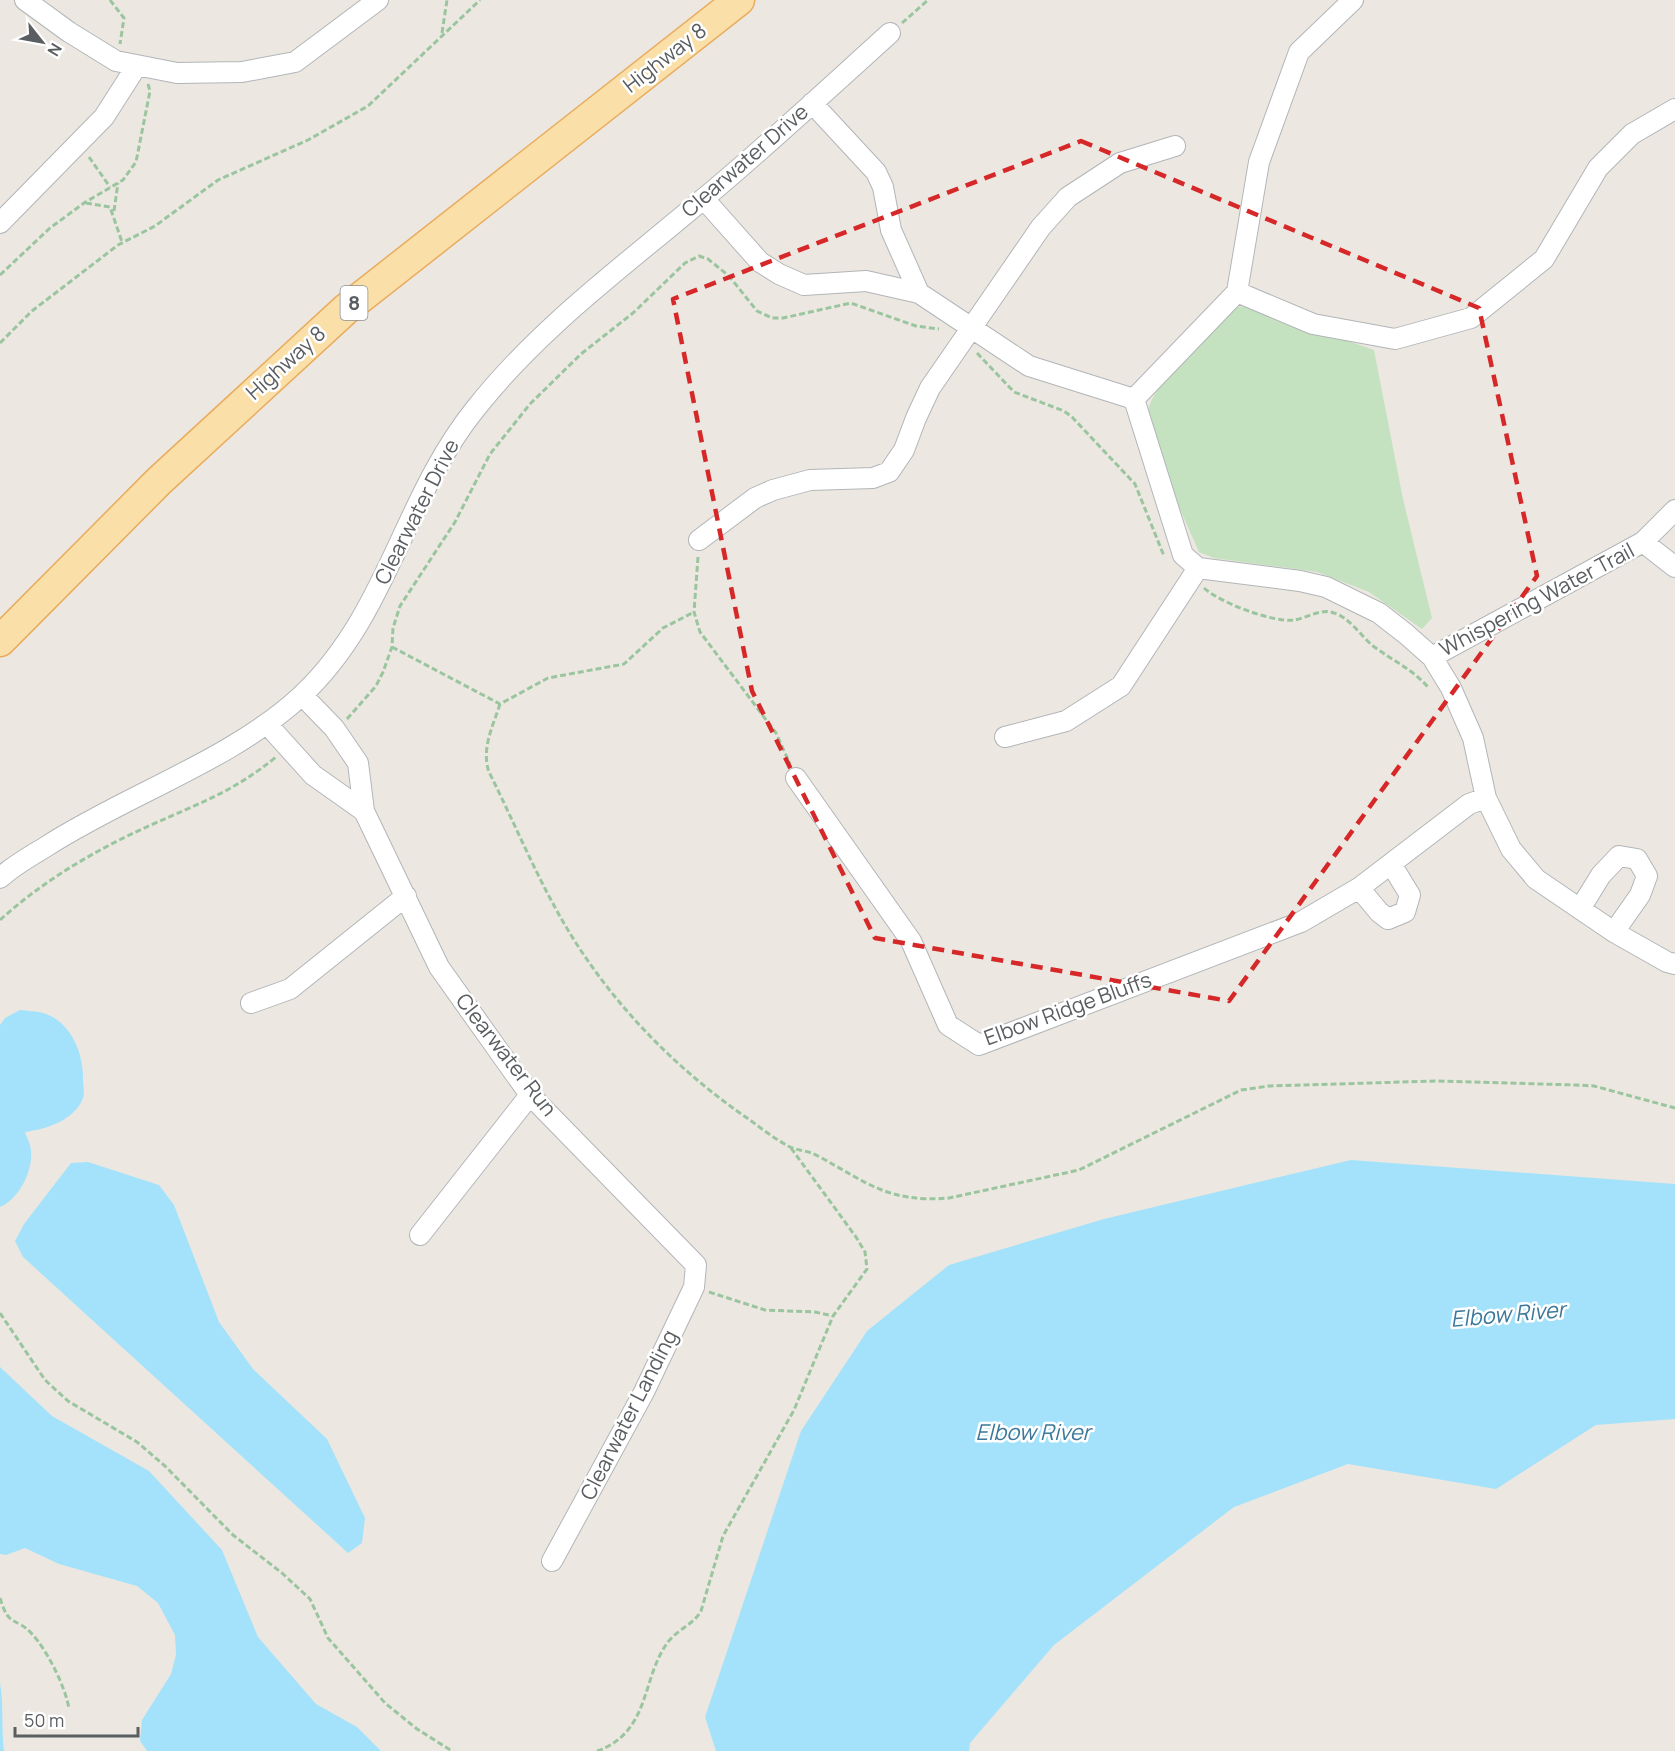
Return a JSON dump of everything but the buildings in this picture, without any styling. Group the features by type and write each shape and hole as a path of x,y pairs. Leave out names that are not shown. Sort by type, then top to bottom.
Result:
{"main road":[{"name":"Highway 8","path":"0,641 159,481 346,309 739,0"}],"street":[{"path":"25,0 69,32 116,61 177,73 242,72 295,62 378,0"},
{"path":"1134,399 1237,292 1259,162 1299,52 1353,0"},
{"name":"Clearwater Drive","path":"0,878 76,827 267,724 302,695 341,653 368,610 430,479 462,425 503,373 599,284 704,199 890,33"},
{"path":"0,223 104,117 139,67"},
{"path":"812,103 876,172 883,187 891,230 919,293"},
{"path":"1237,292 1313,324 1395,339 1471,318 1544,259 1598,168 1632,134 1675,109"},
{"path":"699,540 755,498 773,490 810,480 873,478 889,472 904,450 930,388 1041,227 1068,197 1120,163 1175,146"},
{"path":"704,199 760,262 779,274 804,285 866,281 919,293 1029,366 1134,399"},
{"path":"1134,399 1183,555 1198,568 1300,581 1326,587 1379,613 1432,657 1451,688 1470,729 1486,798 1511,849 1536,879 1614,932 1666,962 1675,964"},
{"name":"Whispering Water Trail","path":"1432,657 1643,542 1675,510"},
{"name":"Whispering Water Trail","path":"1643,542 1675,567"},
{"path":"1005,737 1066,721 1121,686 1198,568"},
{"name":"Clearwater Run","path":"302,695 334,728 354,757 364,811 439,967 530,1095 696,1265"},
{"name":"Clearwater Run","path":"267,724 313,775 364,811"},
{"name":"Elbow Ridge Bluffs","path":"796,778 910,941 948,1025 979,1045 1301,922 1359,888 1469,804 1486,798"},
{"path":"1580,909 1601,875 1620,856 1637,859 1647,876 1640,895 1614,932"},
{"path":"1359,888 1382,916 1388,919 1405,912 1410,895 1391,864"},
{"path":"251,1003 290,989 406,896"},
{"path":"420,1235 530,1095"},
{"name":"Clearwater Landing","path":"552,1561 644,1392 694,1287 696,1265"}],"path":[{"path":"110,0 124,18 124,30 116,61"},
{"path":"441,34 447,0"},
{"path":"0,343 32,311 68,281 123,242 155,226 218,180 308,140 368,106 441,34 480,0"},
{"path":"890,33 928,0"},
{"path":"0,275 50,228 84,203 123,180 136,162 150,91 139,67"},
{"path":"79,143 110,187"},
{"path":"117,183 114,213 123,242"},
{"path":"84,203 106,206 114,213"},
{"path":"699,540 694,612 708,645 776,733 796,778"},
{"path":"392,647 500,704 548,678 624,664 663,628 694,612"},
{"path":"0,920 78,862 149,826 234,789 288,747"},
{"path":"597,1751 620,1736 640,1713 660,1654 676,1634 695,1622 701,1611 723,1536 794,1410 832,1316 865,1276 867,1269 865,1252 790,1147"},
{"path":"694,1287 765,1310 815,1312 832,1316"},
{"path":"0,1313 45,1380 68,1401 137,1442 165,1466 233,1535 282,1573 310,1599 328,1638 385,1703 417,1729 452,1751"},
{"path":"0,1598 9,1619 31,1632 38,1642 67,1695 69,1708"}],"highlighted area":[{"path":"1081,141 1479,308 1537,576 1229,1001 875,938 752,691 673,299"}],"green space":[{"path":"1247,306 1374,350 1403,499 1432,618 1422,629 1369,592 1317,572 1214,558 1199,552 1160,461 1148,426 1147,416 1159,387 1184,357 1236,307"}],"water":[{"path":"20,1010 40,1012 53,1017 68,1031 81,1060 84,1094 79,1106 66,1118 42,1129 25,1132 31,1151 30,1167 19,1191 0,1207 0,1025 5,1018"},
{"name":"Elbow River","path":"1351,1160 1675,1184 1675,1419 1596,1425 1496,1489 1348,1464 1234,1507 1054,1645 970,1743 969,1751 716,1751 705,1717 801,1431 867,1331 949,1265 1104,1219"},
{"path":"88,1162 159,1185 174,1205 219,1322 253,1369 327,1439 365,1518 362,1543 348,1553 23,1257 15,1241 24,1224 71,1163"},
{"path":"0,1367 52,1416 149,1471 222,1550 258,1637 316,1704 357,1727 381,1751 147,1751 140,1741 142,1720 171,1674 176,1655 175,1635 158,1603 137,1586 59,1564 25,1548 6,1555 0,1554"},
{"path":"0,1683 2,1700 4,1751 0,1751"}]}
